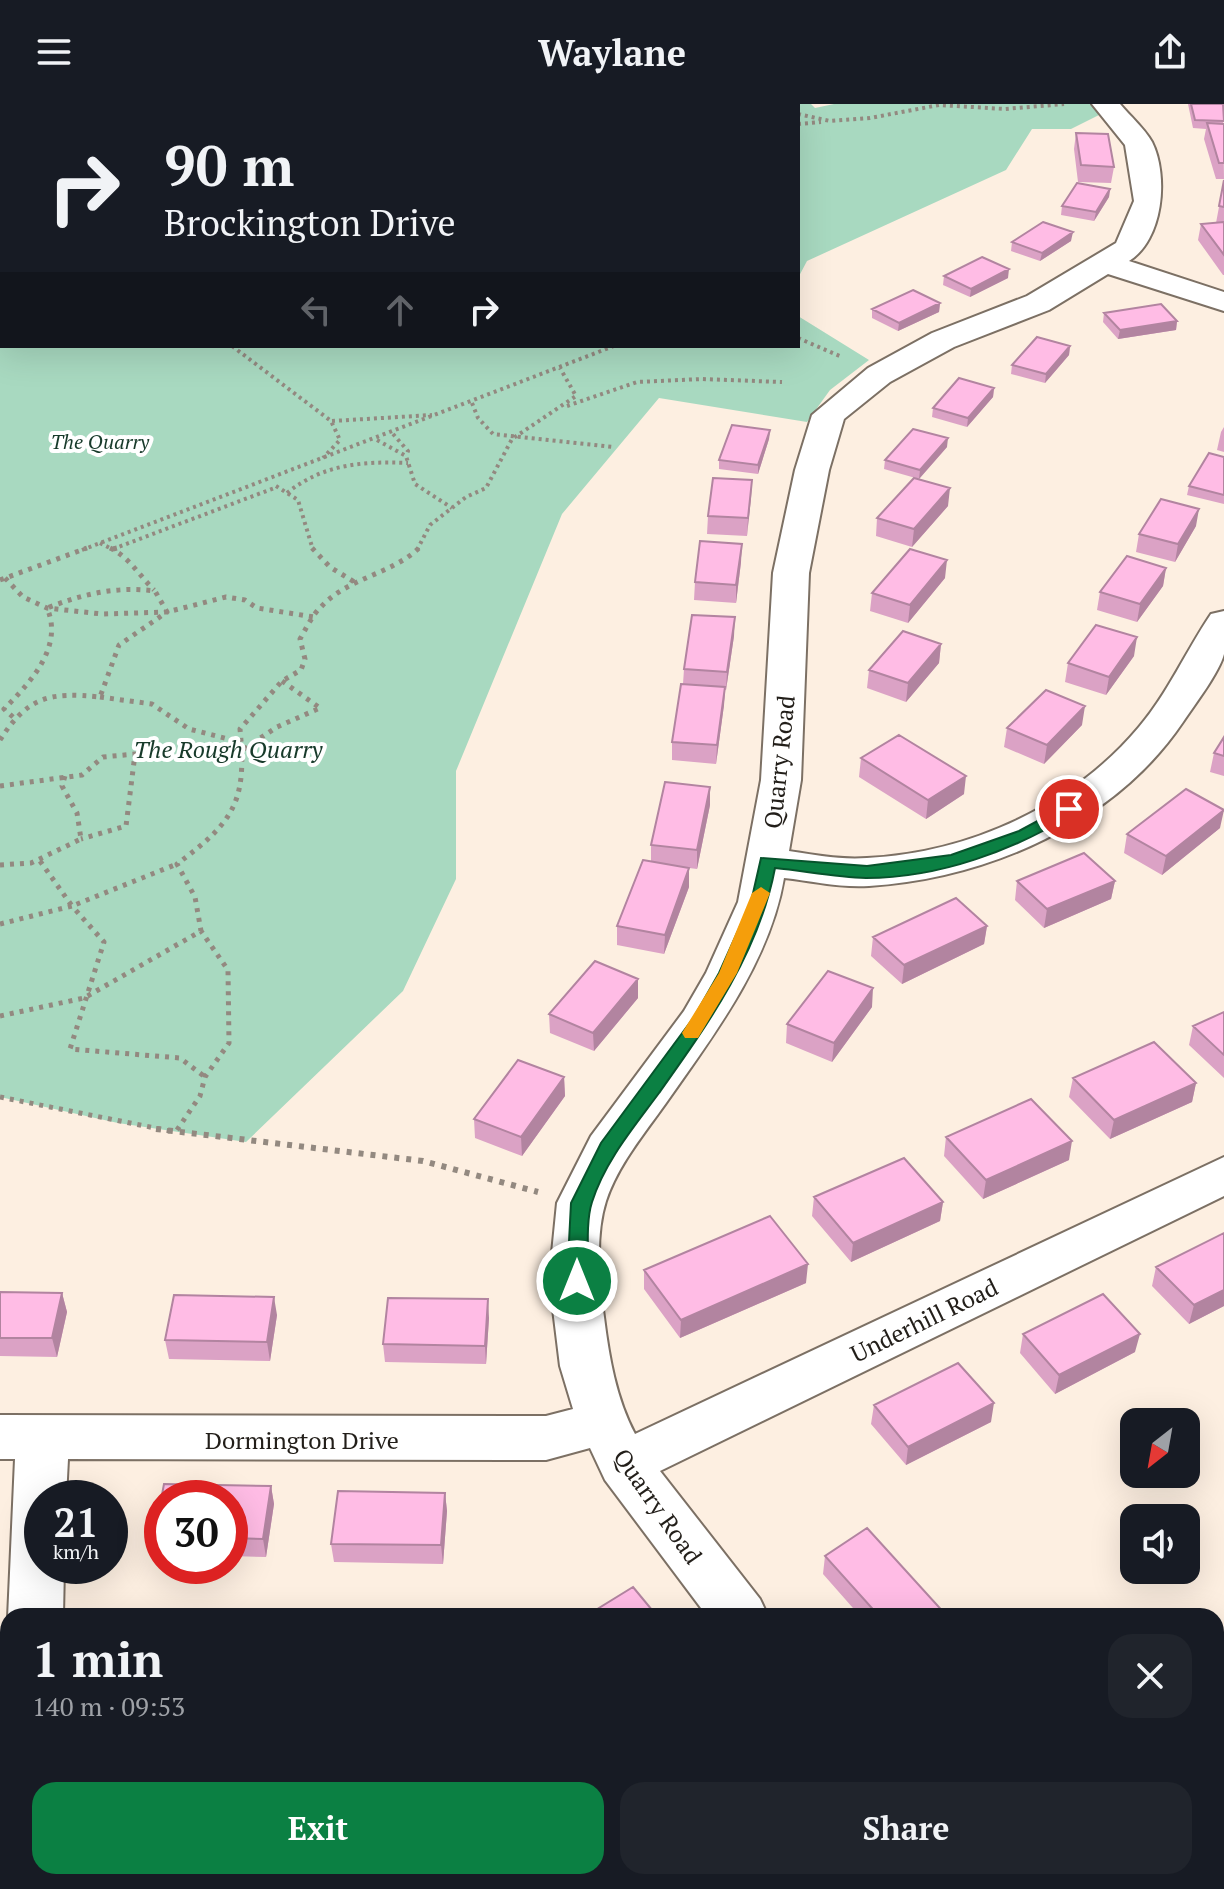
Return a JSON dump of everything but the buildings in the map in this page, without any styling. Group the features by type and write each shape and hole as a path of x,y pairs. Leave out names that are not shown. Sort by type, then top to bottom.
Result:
{"street":[{"name":"Quarry Road","path":"734,1608 613,1443 585,1366 578,1309 576,1253 581,1203 608,1148 701,1021 728,973 759,902 781,780 791,573 812,470 829,415 879,375 930,347 1038,303 1129,248 1149,201 1139,144 1106,104"},
{"path":"1106,263 1224,302"},
{"path":"767,862 867,872 953,860 1025,835 1091,796 1147,744 1224,622"},
{"name":"Underhill Road","path":"613,1443 1224,1175"},
{"path":"21,1438 34,1608"},
{"name":"Dormington Drive","path":"21,1438 546,1438 613,1443"}],"path":[{"path":"800,124 893,115 939,105 1005,109 1064,104"},
{"path":"800,114 830,121"},
{"path":"800,339 809,341"},
{"path":"235,348 331,421 340,440 319,462"},
{"path":"314,617 257,608 245,600 226,597 167,612 102,614 47,608 23,597 3,579 393,434 609,348"},
{"path":"0,924 72,906 177,864 205,844 234,813 241,792 244,750 240,742 240,729 282,681 301,670 305,659 300,639 321,606 356,583 408,558 419,548 430,525 486,488 512,439 566,406 576,396 560,368"},
{"path":"566,406 589,402 628,383 754,377 782,382"},
{"path":"472,403 478,421 496,436 541,438 559,445 613,447"},
{"path":"331,421 354,417 409,421 456,409"},
{"path":"393,434 408,451 406,456 415,484 452,508"},
{"path":"376,440 406,456"},
{"path":"287,493 299,481 330,468 366,461 408,463"},
{"path":"269,481 298,500 314,556 356,583"},
{"path":"113,549 277,487"},
{"path":"99,543 126,555 135,571 155,591 167,612"},
{"path":"47,608 80,595 121,586 155,591"},
{"path":"13,717 4,709 42,663 53,637 54,618 47,608"},
{"path":"100,697 119,645 167,612"},
{"path":"244,750 277,727 320,708 282,681"},
{"path":"0,740 13,717 35,699 60,693 132,699 152,704 189,729 240,742"},
{"path":"0,786 82,775 103,757 135,754 126,826 81,839 40,861 9,868 0,865"},
{"path":"65,776 62,786 77,813 81,839"},
{"path":"40,861 72,906 104,942 70,1049 180,1058 205,1077"},
{"path":"177,864 195,897 201,931 228,970 231,1002 229,1043 205,1077 200,1096 177,1130"},
{"path":"0,1016 84,998 201,931"},
{"path":"0,1097 118,1123 246,1142 423,1161 581,1203"}],"green space":[{"path":"800,104 811,104 815,108 834,104 1106,104 1111,109 1071,129 1032,129 1006,170 807,261 800,274"},
{"name":"The Rough Quarry","path":"800,317 869,360 830,390 807,422 659,398 562,514 456,771 456,879 403,991 246,1142 118,1123 0,1097 0,348 800,348"}],"slow traffic":[{"path":"692,1033 728,973 761,893"}],"route":[{"path":"577,1281 576,1253 581,1203 608,1148 701,1021 728,973 759,902 767,862 867,872 953,860 1025,835 1069,809"}],"park label":[{"name":"The Quarry","path":"100,441"}]}
